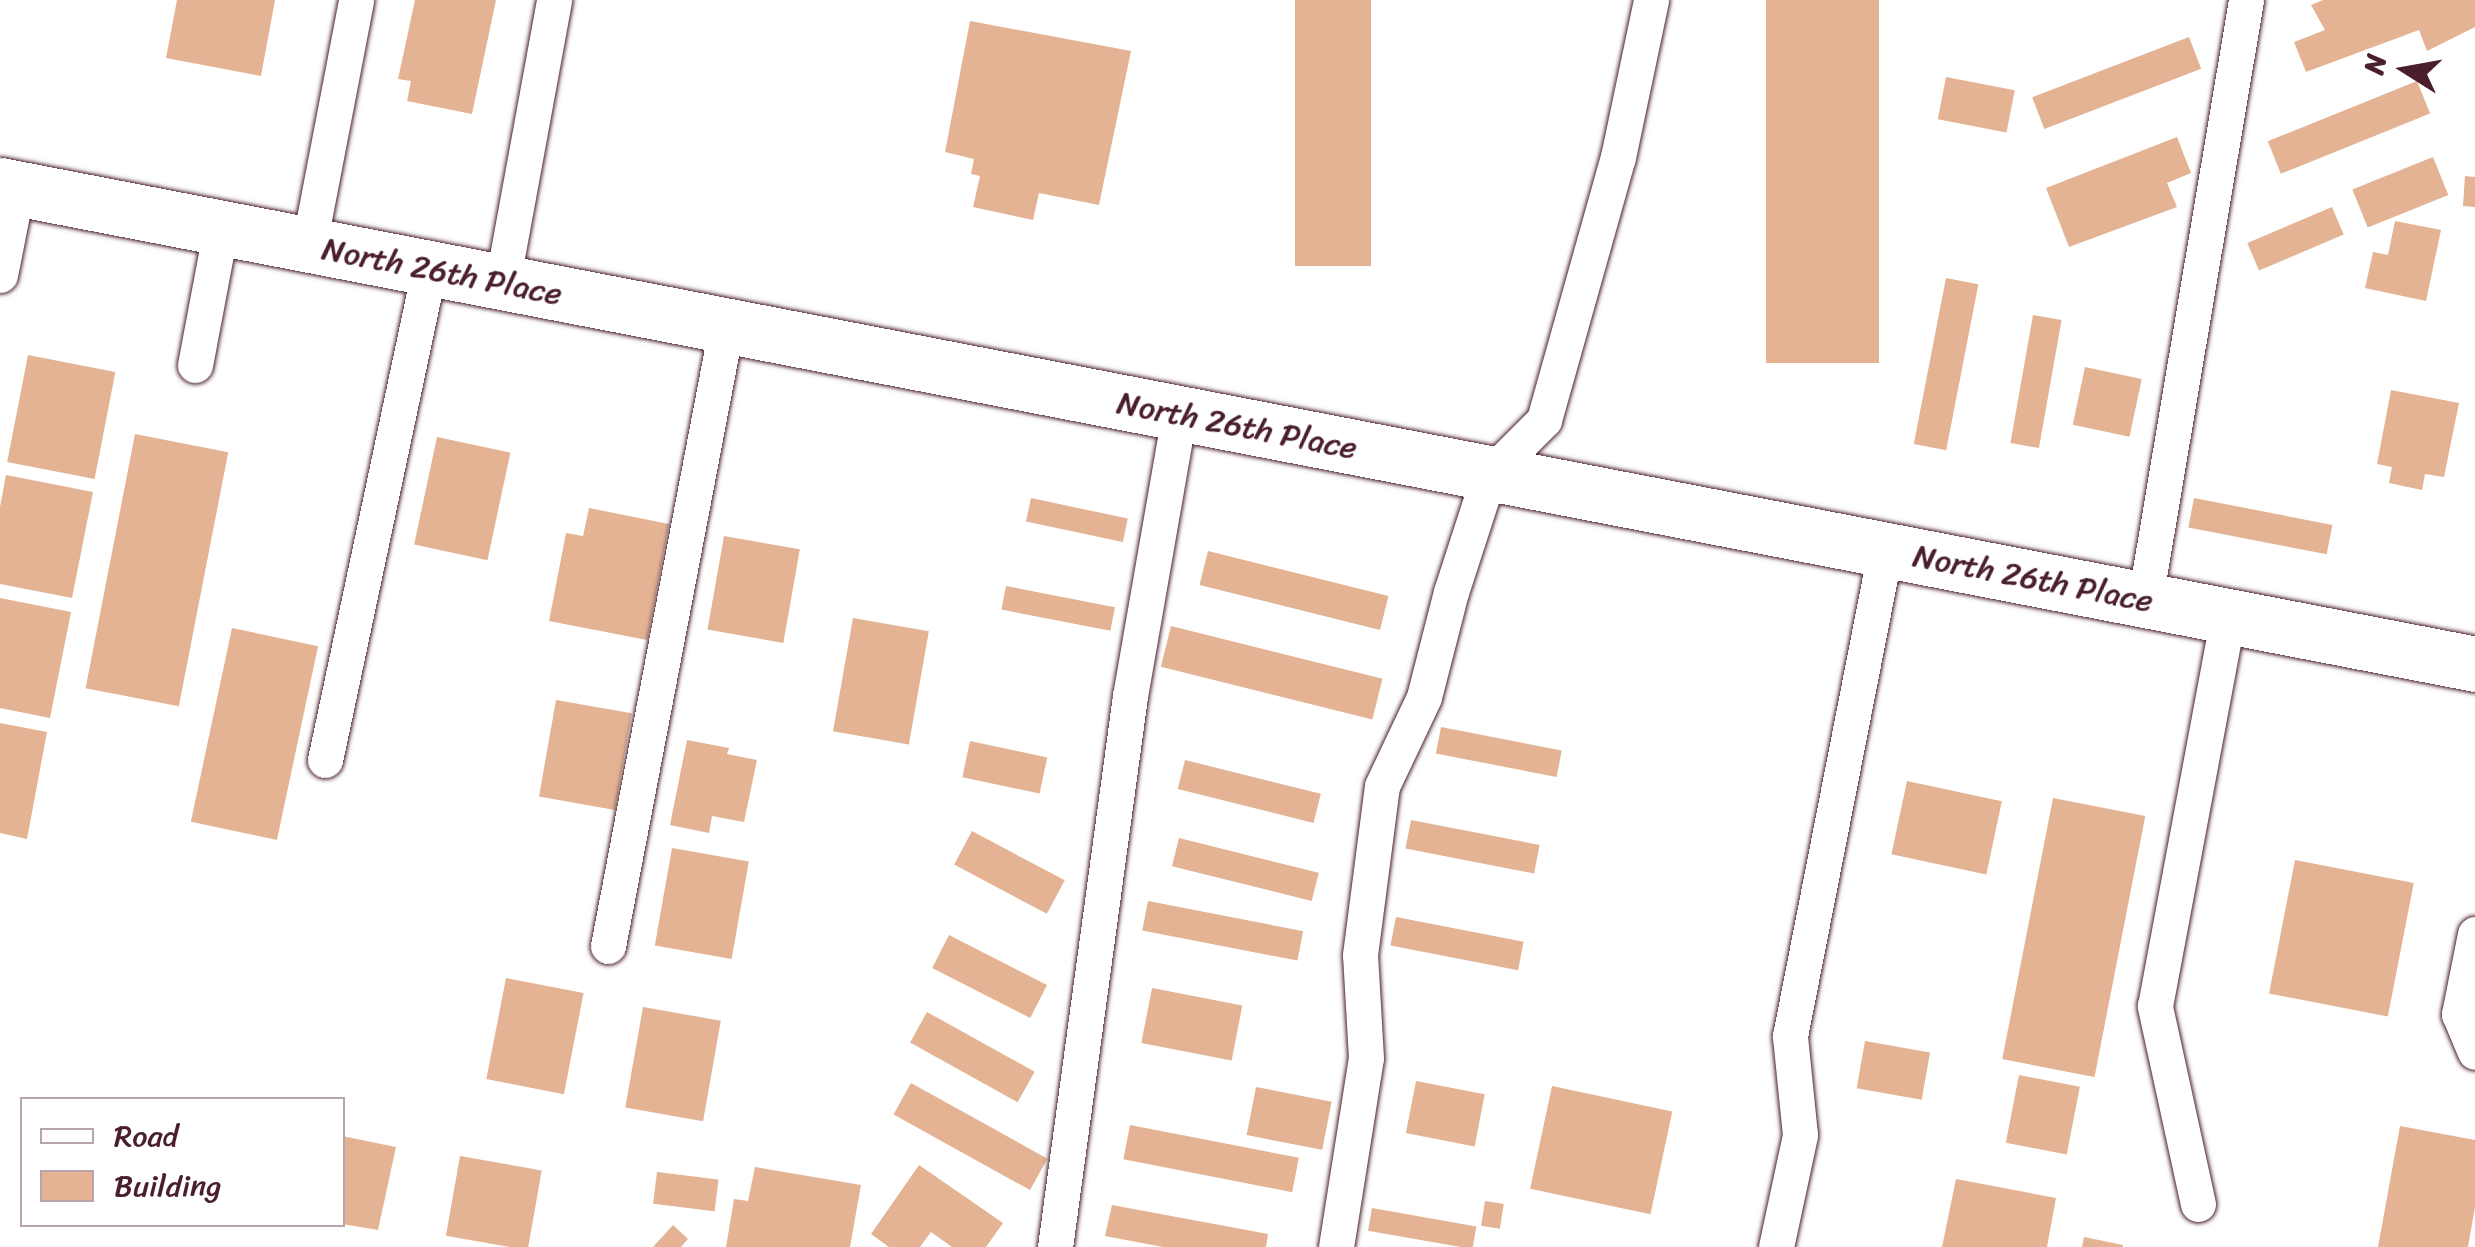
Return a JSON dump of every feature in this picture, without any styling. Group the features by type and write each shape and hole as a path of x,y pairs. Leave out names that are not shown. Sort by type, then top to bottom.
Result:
{"street":[{"name":"North 26th Place","path":"8,187 2475,664"}],"lane":[{"path":"308,245 356,0"},
{"path":"502,284 554,0"},
{"path":"1336,1247 1366,1058 1360,955 1382,786 1424,698 1451,592 1489,475 1544,420 1618,157 1651,0"},
{"path":"2145,600 2246,0"},
{"path":"0,276 8,187"},
{"path":"196,365 221,228"},
{"path":"325,760 429,270"},
{"path":"608,946 726,328"},
{"path":"1055,1247 1130,696 1180,416"},
{"path":"1776,1247 1800,1135 1790,1036 1885,551"},
{"path":"2198,1204 2155,1006 2228,616"},
{"path":"2475,934 2459,1014 2475,1052"}],"building":[{"path":"177,0 275,0 261,76 166,58"},
{"path":"415,0 496,0 472,114 407,101 411,81 398,79"},
{"path":"1295,0 1371,0 1371,266 1295,266"},
{"path":"1766,0 1879,0 1879,363 1766,363"},
{"path":"2323,0 2475,0 2475,27 2427,51 2419,30 2306,72 2294,42 2325,30 2311,5"},
{"path":"970,21 1131,51 1099,205 1039,193 1033,220 973,207 980,176 971,174 974,159 945,152"},
{"path":"2189,37 2201,69 2044,129 2032,97"},
{"path":"1946,77 2015,90 2007,133 1938,119"},
{"path":"2417,81 2430,113 2281,174 2268,141"},
{"path":"2177,137 2191,173 2167,183 2177,207 2069,247 2046,188"},
{"path":"2433,157 2448,195 2368,228 2352,190"},
{"path":"2465,176 2475,177 2475,207 2463,206"},
{"path":"2332,207 2344,235 2259,271 2247,243"},
{"path":"2395,221 2441,230 2426,301 2365,288 2373,252 2388,255"},
{"path":"1946,278 1978,284 1946,450 1914,444"},
{"path":"2033,315 2062,320 2039,448 2010,443"},
{"path":"28,355 115,372 95,479 7,462"},
{"path":"2085,367 2142,379 2129,437 2073,425"},
{"path":"2391,390 2459,403 2444,477 2425,474 2422,490 2389,483 2392,467 2377,464"},
{"path":"135,434 228,452 179,706 86,688"},
{"path":"437,437 510,453 487,560 414,545"},
{"path":"6,475 93,492 72,598 0,584 0,507"},
{"path":"1031,498 1128,519 1123,542 1026,521"},
{"path":"2194,498 2332,525 2327,554 2188,527"},
{"path":"589,508 669,524 647,640 549,621 566,533 583,536"},
{"path":"724,536 800,549 783,643 708,630"},
{"path":"1208,551 1388,596 1380,630 1200,585"},
{"path":"1006,586 1115,607 1110,631 1001,610"},
{"path":"0,598 71,612 50,718 0,708"},
{"path":"853,618 929,631 909,745 833,731"},
{"path":"1171,626 1383,679 1372,719 1161,667"},
{"path":"232,628 318,646 277,840 191,822"},
{"path":"556,700 632,713 615,810 539,797"},
{"path":"0,723 47,732 27,839 0,833"},
{"path":"1441,727 1562,750 1557,777 1436,754"},
{"path":"687,740 729,748 727,754 757,760 744,822 712,816 709,833 670,825"},
{"path":"970,741 1047,757 1040,794 962,777"},
{"path":"1185,760 1321,794 1314,823 1178,789"},
{"path":"1907,781 2002,801 1986,875 1891,854"},
{"path":"2053,798 2145,816 2095,1077 2002,1059"},
{"path":"1411,820 1540,845 1534,873 1405,848"},
{"path":"972,831 1065,880 1047,914 954,865"},
{"path":"1179,838 1319,873 1312,901 1172,866"},
{"path":"672,848 749,862 732,959 655,945"},
{"path":"2295,860 2414,883 2388,1017 2269,994"},
{"path":"1148,901 1303,931 1297,961 1142,930"},
{"path":"1396,917 1524,942 1518,970 1390,945"},
{"path":"949,935 1047,985 1030,1018 932,968"},
{"path":"506,978 584,993 564,1094 486,1079"},
{"path":"1152,988 1242,1006 1232,1061 1141,1043"},
{"path":"643,1007 721,1021 703,1121 625,1107"},
{"path":"927,1012 1035,1072 1018,1102 910,1043"},
{"path":"1865,1041 1930,1052 1922,1100 1857,1088"},
{"path":"2019,1075 2080,1087 2067,1155 2006,1143"},
{"path":"1416,1081 1485,1094 1475,1146 1406,1133"},
{"path":"911,1083 1047,1159 1030,1190 894,1114"},
{"path":"1552,1086 1672,1112 1650,1214 1530,1189"},
{"path":"1256,1087 1332,1102 1322,1150 1247,1135"},
{"path":"1130,1125 1299,1158 1292,1192 1123,1159"},
{"path":"2400,1126 2475,1140 2475,1207 2468,1247 2378,1247"},
{"path":"345,1137 396,1147 378,1230 345,1224"},
{"path":"460,1156 542,1170 528,1247 446,1236"},
{"path":"919,1165 1003,1223 986,1247 952,1247 931,1232 920,1247 889,1247 871,1234"},
{"path":"755,1167 861,1185 850,1247 726,1247 734,1199 748,1201"},
{"path":"657,1172 719,1180 715,1211 653,1204"},
{"path":"1956,1179 2056,1198 2047,1247 1942,1247"},
{"path":"1485,1201 1504,1204 1500,1229 1481,1226"},
{"path":"1112,1205 1268,1234 1266,1247 1163,1247 1105,1236"},
{"path":"1372,1208 1476,1226 1473,1247 1368,1231"},
{"path":"673,1225 688,1239 681,1247 653,1247"},
{"path":"2084,1237 2123,1245 2123,1247 2082,1247"}]}
